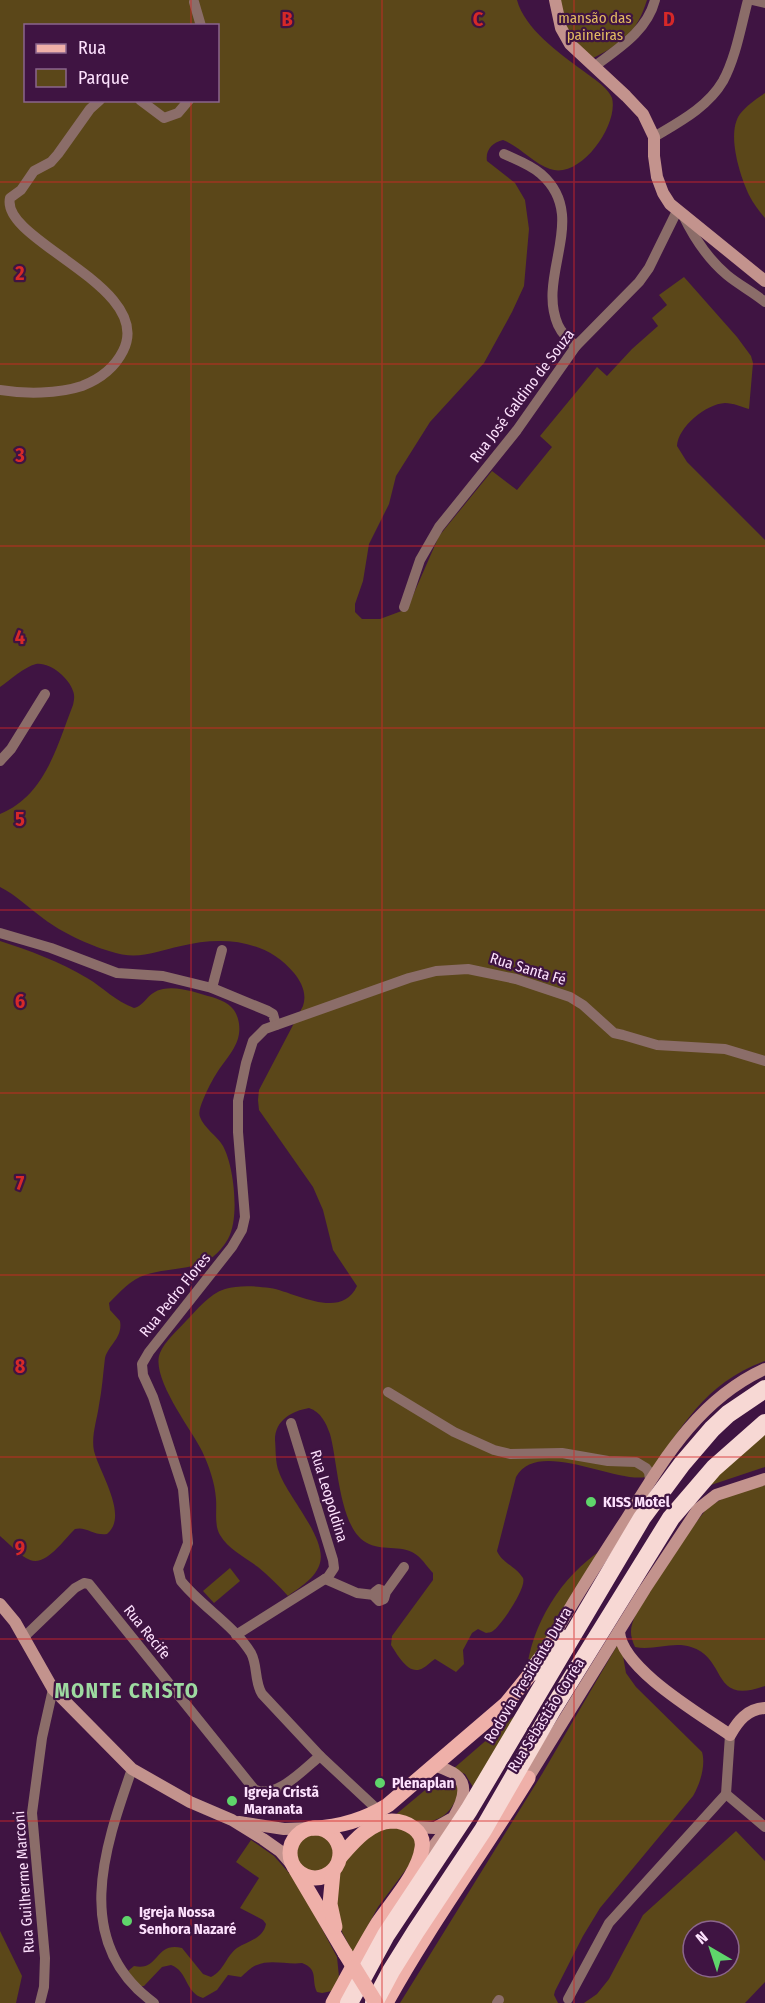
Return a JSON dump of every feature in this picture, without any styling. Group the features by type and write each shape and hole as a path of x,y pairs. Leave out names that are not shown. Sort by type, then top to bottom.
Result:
{"highway":[{"name":"Rodovia Presidente Dutra","path":"349,2003 386,1935 468,1810 642,1518 682,1464 712,1429 728,1414 765,1389"},
{"path":"375,2003 391,1971 483,1830 552,1710 671,1518 714,1468 765,1423"},
{"path":"532,1672 553,1648 570,1619 642,1518"},
{"path":"528,1778 560,1706 597,1640"}],"main road":[{"path":"375,2003 294,1867 290,1856 292,1844 300,1834 313,1828 342,1825 379,1811 506,1704 532,1672"},
{"name":"Rua Sebastião Corrêa","path":"386,2003 409,1962 494,1834 528,1778"},
{"path":"333,2003 379,1922 409,1878 422,1847 421,1836 412,1827 398,1821 381,1823 364,1832 341,1856 333,1872 331,1910 343,1948"},
{"path":"313,1828 326,1830 333,1835 339,1843 341,1856"},
{"path":"294,1867 303,1876 315,1879 333,1872"}],"street":[{"path":"555,0 564,35 580,54 643,114 654,137 657,177 670,204 765,281"},
{"path":"595,66 639,31 655,0"},
{"path":"654,137 704,104 722,82 728,70 750,0 765,3"},
{"path":"194,2 200,24"},
{"path":"0,390 46,391 76,388 106,373 125,349 126,326 107,296 94,283 29,236 13,218 8,207 10,198 21,190 34,171 51,162 97,102"},
{"path":"143,102 164,118 177,113 188,102"},
{"path":"504,154 541,173 550,182 558,198 564,219 553,301 559,326 564,335 576,346"},
{"path":"680,213 692,235 727,275 765,302"},
{"name":"Rua José Galdino de Souza","path":"404,607 420,560 439,527 517,430 576,346 639,282 680,213"},
{"path":"0,761 11,749 45,694"},
{"path":"0,933 51,948 117,973 163,976 212,988 268,1011 273,1014 276,1025"},
{"path":"212,988 222,950"},
{"name":"Rua Santa Fé","path":"276,1025 409,978 436,971 468,969 516,979 570,997 583,1005 614,1033 657,1045 725,1049 765,1060"},
{"name":"Rua Pedro Flores","path":"276,1025 259,1034 253,1041 240,1088 237,1113 245,1217 242,1230 232,1247 146,1357 142,1375 153,1397 183,1489 188,1543 178,1569 179,1577 184,1585 236,1635 253,1657 257,1685 262,1694 320,1756 379,1811"},
{"path":"532,1672 569,1608 650,1480 688,1428 707,1408 748,1377 765,1370"},
{"path":"388,1392 454,1432 494,1450 510,1454 562,1453 608,1461 636,1462 646,1468 650,1480"},
{"name":"Rua Leopoldina","path":"291,1423 334,1562 332,1573 325,1579"},
{"name":"Rua Sebastião Corrêa","path":"528,1778 673,1544 698,1509 716,1495 765,1479"},
{"path":"236,1635 325,1579 357,1593 374,1595 379,1589 386,1592 404,1567"},
{"name":"Rua Recife","path":"23,1638 75,1588 84,1583 89,1584 254,1789 263,1793 274,1791 320,1756"},
{"path":"0,1604 15,1622 53,1689 132,1769 190,1802 232,1820 272,1845 294,1867"},
{"path":"619,1632 619,1638 626,1652 640,1669 730,1735"},
{"name":"Rua Guilherme Marconi","path":"40,2003 44,1987 45,1959 32,1813 42,1738 53,1689"},
{"path":"568,1999 609,1923 726,1794 730,1735 744,1716 757,1709 765,1708"},
{"path":"409,1878 454,1817 462,1800 464,1790 462,1782 451,1772 434,1765"},
{"path":"132,1769 114,1822 101,1877 101,1904 105,1934 115,1961 127,1979 154,2003"},
{"path":"726,1794 765,1827"},
{"path":"412,1827 435,1828 454,1817"},
{"path":"232,1820 284,1829 313,1828"}],"green space":[{"path":"0,0 517,0 527,21 544,40 607,90 612,98 613,109 603,135 595,148 573,166 562,170 544,167 503,140 489,150 487,161 515,183 525,200 529,229 524,286 484,363 430,422 396,476 389,504 369,544 355,612 362,619 380,619 407,609 439,536 492,471 517,490 552,447 540,436 597,367 607,376 658,326 652,318 667,305 659,295 684,277 751,356 753,363 749,409 725,403 710,407 694,418 682,431 677,446 687,462 765,540 765,1361 725,1382 710,1395 684,1424 646,1477 615,1474 558,1461 541,1461 526,1466 516,1477 497,1551 502,1559 523,1578 521,1589 508,1613 493,1631 486,1633 478,1629 472,1633 463,1650 464,1664 456,1672 435,1659 418,1670 408,1667 391,1645 392,1636 433,1580 433,1573 412,1552 369,1544 359,1537 351,1526 341,1495 330,1434 317,1412 309,1408 291,1414 281,1422 275,1440 276,1460 283,1482 318,1542 321,1553 320,1563 315,1573 288,1596 262,1570 228,1545 218,1531 211,1475 202,1451 166,1389 158,1363 162,1349 204,1303 225,1289 247,1286 270,1288 317,1302 329,1303 340,1302 350,1296 357,1286 333,1250 323,1210 313,1187 259,1110 259,1090 303,1006 303,989 297,977 283,962 270,953 242,943 212,941 137,955 119,954 101,948 59,929 0,887 0,814 15,806 39,782 55,753 73,705 74,696 71,686 53,668 36,664 17,674 0,687"},
{"name":"mansão das paineiras","path":"559,0 647,0 639,20 628,35 593,58 570,39"},
{"path":"765,93 765,218 756,207 742,177 734,143 734,132 740,114"},
{"path":"0,941 66,966 134,1008 141,1005 153,993 169,988 182,989 216,999 234,1011 239,1027 237,1041 212,1081 199,1113 204,1125 223,1146 227,1155 233,1179 235,1206 232,1230 220,1250 211,1258 191,1266 140,1277 109,1303 110,1310 120,1321 120,1327 118,1336 105,1358 93,1445 114,1506 113,1526 107,1534 75,1529 49,1556 36,1561 22,1556 0,1536"},
{"path":"765,1430 765,1467 702,1488"},
{"path":"765,1485 765,1686 748,1691 735,1690 727,1685 703,1653 691,1647 677,1645 635,1647 631,1630 636,1614 683,1539 708,1507 729,1495"},
{"path":"603,1549 526,1676 534,1639 550,1604 574,1573"},
{"path":"230,1568 240,1581 214,1603 203,1591"},
{"path":"618,1644 626,1673 636,1687 702,1752 702,1774 693,1796 600,1908 555,1991 554,1995 558,2003 400,2003 542,1774"},
{"path":"526,1706 473,1787 465,1774 453,1769"},
{"path":"447,1778 453,1780 460,1790 449,1811 435,1820 426,1821 394,1816 430,1786"},
{"path":"400,1824 414,1838 416,1845 413,1860 378,1907 353,1953 342,1932 335,1908 340,1869 345,1860 378,1828"},
{"path":"736,1831 765,1861 765,1982 745,2003 584,2003 597,1994 609,1979 643,1915"},
{"path":"315,1833 328,1839 334,1852 328,1865 315,1871 302,1865 296,1852 302,1839"},
{"path":"251,1840 274,1856 297,1882 337,1957 339,1977 332,1991 317,1992 313,1972 307,1965 273,1962 253,1967 241,1977 228,1975 217,1990 203,1998 193,1992 181,1972 171,1965 162,1967 144,1986 139,1986 128,1971 134,1966 148,1965 167,1949 182,1948 203,1974 211,1977 219,1971 237,1948 262,1933 266,1924 263,1920 240,1908 259,1878 236,1862"},
{"path":"0,1931 22,1976 16,2003 0,2003"}],"place":[{"name":"KISS Motel","path":"591,1502"},
{"name":"Plenaplan","path":"380,1783"},
{"name":"Igreja Cristã Maranata","path":"232,1801"},
{"name":"Igreja Nossa Senhora Nazaré","path":"127,1921"}],"district":[{"name":"MONTE CRISTO","path":"127,1691"}]}
